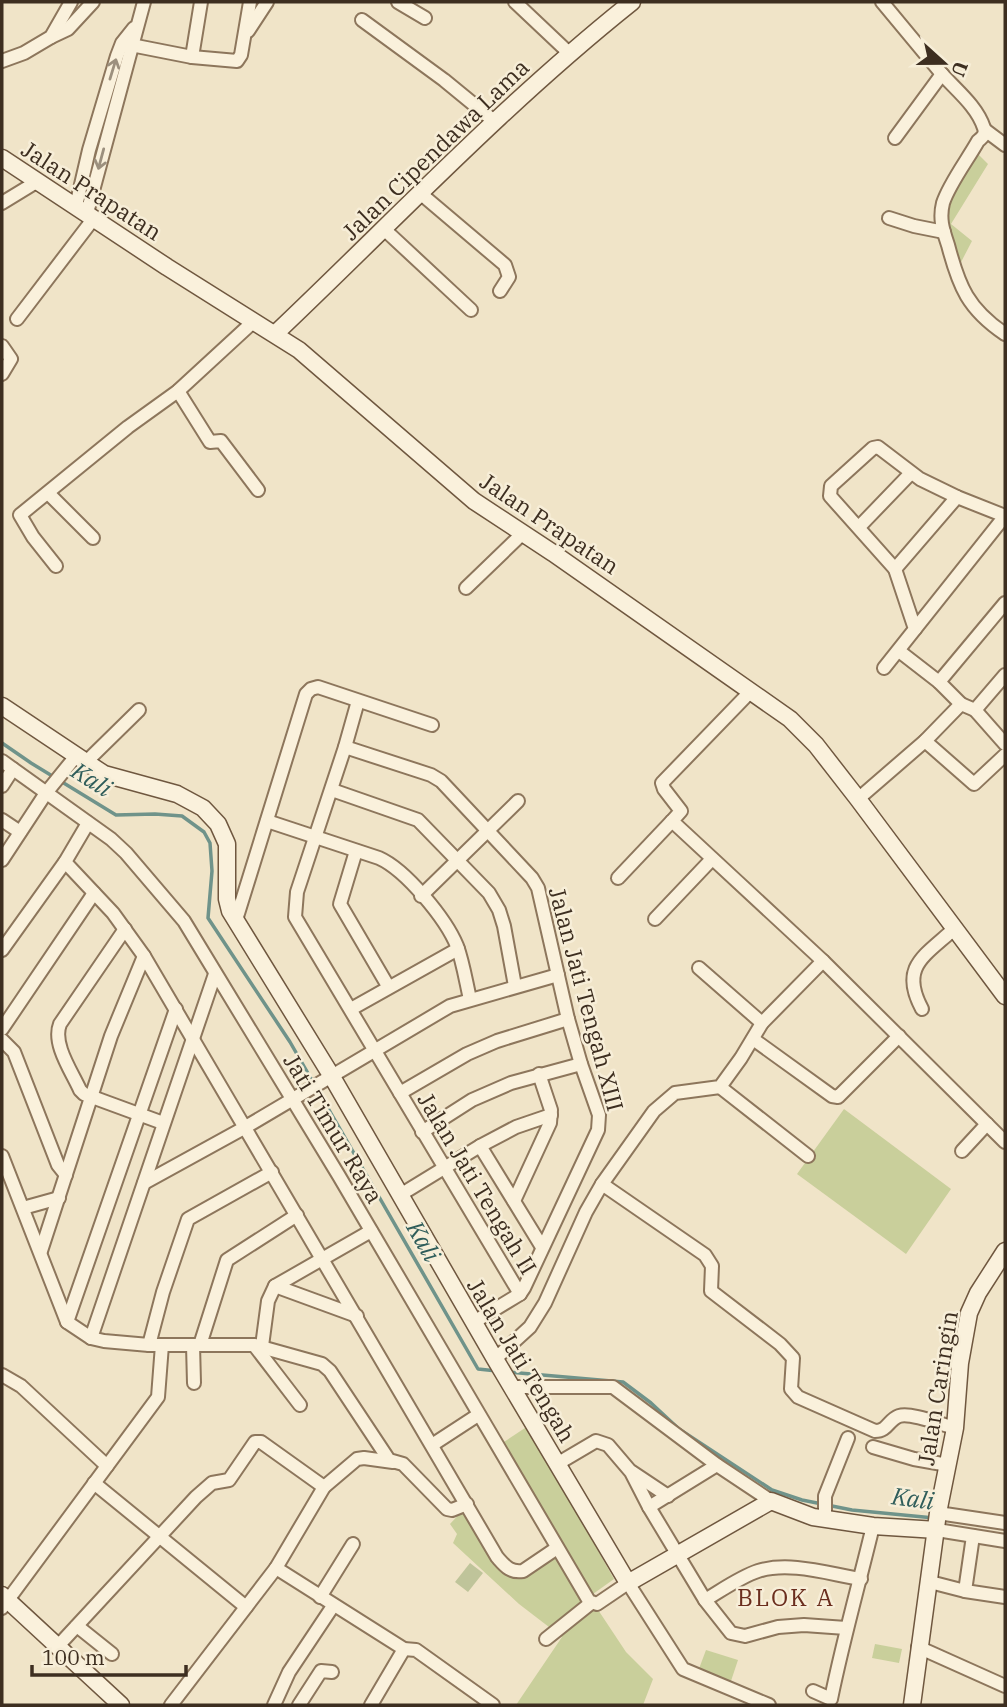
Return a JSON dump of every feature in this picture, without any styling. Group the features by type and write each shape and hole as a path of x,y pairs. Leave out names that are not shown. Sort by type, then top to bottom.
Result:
{"main road":[{"name":"Jalan Cipendawa Lama","path":"275,334 568,52 632,2"},
{"name":"Jalan Prapatan","path":"2,158 299,350 474,501 790,719 807,734 858,799 1005,996"},
{"name":"Jalan Jati Tengah","path":"2,706 104,774 189,798 218,824 227,844 227,899 230,911 628,1583"},
{"name":"Jalan Caringin","path":"912,1705 937,1522 955,1428 958,1383 969,1313 978,1293 1005,1251"},
{"path":"628,1583 771,1501 798,1513 824,1510 873,1526 937,1522"},
{"path":"4,1601 58,1646 121,1705"}],"street":[{"path":"51,37 71,2"},
{"path":"2,61 68,29 93,2"},
{"path":"17,319 86,212 104,122 127,45 145,2"},
{"path":"192,57 201,2"},
{"path":"127,45 192,57 237,61 241,55 250,2"},
{"path":"245,36 267,2"},
{"path":"398,2 425,18"},
{"path":"515,2 568,52"},
{"path":"882,2 942,74 965,97 985,130 1005,145"},
{"path":"362,20 444,80 494,121"},
{"path":"895,138 942,74"},
{"path":"985,130 984,136 978,141 944,200 940,220 958,281 965,295 1005,334"},
{"path":"2,202 38,181"},
{"path":"420,193 505,265 509,277 500,291"},
{"path":"889,218 944,232"},
{"path":"385,230 471,310"},
{"path":"56,566 20,517 21,513 128,427 178,391 253,322"},
{"path":"2,346 11,359 2,374"},
{"path":"178,391 210,442 221,441 258,491"},
{"path":"884,668 1005,516 957,497 911,473 876,447 831,486 830,496 895,569 915,629"},
{"path":"859,527 911,473"},
{"path":"48,493 93,538"},
{"path":"895,569 957,497"},
{"path":"467,588 523,533"},
{"path":"939,682 1005,603"},
{"path":"899,651 939,682 961,704 975,710 1005,744"},
{"path":"975,710 1005,675"},
{"path":"236,920 306,694 311,689 318,687 432,725"},
{"path":"618,878 681,811 662,783 751,691"},
{"name":"Jalan Jati Tengah II","path":"358,701 297,892 294,911 443,1169 520,1294"},
{"path":"858,799 925,741 961,704"},
{"path":"2,860 54,784 139,710"},
{"path":"925,741 974,784 1005,755"},
{"name":"Jalan Jati Tengah XIII","path":"345,747 437,779 524,868 538,888 568,1019 600,1122 520,1294"},
{"path":"2,786 7,765"},
{"name":"Jati Timur Raya","path":"7,765 54,784 88,823 126,853 184,921 215,974 296,1097 478,1415 591,1603"},
{"path":"331,790 417,819 458,859 495,901 504,926 515,986"},
{"path":"421,895 518,801"},
{"path":"2,820 20,832"},
{"path":"267,821 385,860 395,868 447,927 458,949 470,999"},
{"path":"672,821 823,961 1005,1142"},
{"path":"2,950 65,862 88,823"},
{"path":"356,851 341,904 388,986"},
{"path":"655,919 712,859"},
{"path":"65,862 94,892 144,956 497,1557 511,1571 523,1571 557,1548"},
{"path":"2,1029 94,892"},
{"path":"922,1009 912,986 914,968 955,928"},
{"path":"125,929 60,1024 57,1031 58,1042 80,1090 91,1098 163,1123"},
{"path":"351,1009 458,949"},
{"path":"41,1251 111,1036 144,956"},
{"path":"720,1087 761,1023 823,961"},
{"path":"699,968 761,1023"},
{"path":"91,1338 215,974"},
{"path":"144,1183 244,1128 441,1011 470,999 558,975"},
{"path":"67,1322 176,1009"},
{"path":"400,1093 467,1054 497,1041 568,1019"},
{"path":"753,1039 832,1096 838,1097 900,1036"},
{"path":"2,1040 14,1052 58,1165 66,1175"},
{"path":"422,1132 472,1100 539,1074 581,1064"},
{"path":"514,1201 542,1142 551,1115 539,1074"},
{"path":"771,1501 613,1387 503,1372 545,1303 601,1184 654,1111 675,1093 720,1087 808,1156"},
{"path":"400,1195 480,1146 516,1127 551,1115"},
{"path":"962,1151 987,1124"},
{"path":"480,1146 542,1247"},
{"path":"2,1156 67,1322 91,1338 155,1345 258,1346 327,1367 386,1456 393,1462"},
{"path":"4,1601 158,1397 155,1345 163,1292 188,1219 272,1172"},
{"path":"601,1184 705,1255 712,1266 710,1285 715,1296 793,1358 791,1389 797,1397 875,1431 885,1429 895,1418 904,1415 955,1428"},
{"path":"23,1208 59,1198"},
{"path":"194,1383 197,1345 228,1260 297,1215"},
{"path":"300,1405 258,1346 268,1301 275,1286 371,1231"},
{"path":"275,1286 357,1316"},
{"path":"474,1322 520,1294"},
{"path":"2,1375 21,1386 107,1466"},
{"path":"432,1445 478,1415"},
{"path":"824,1510 848,1438"},
{"path":"58,1646 212,1483 229,1480 257,1441 324,1488"},
{"path":"557,1464 596,1441 608,1445 631,1472 705,1600 724,1627 737,1636 804,1625 846,1628"},
{"path":"873,1447 914,1459 948,1465"},
{"path":"171,1705 276,1569 324,1488 357,1459 403,1464 443,1507 452,1510 467,1504"},
{"path":"649,1507 718,1465"},
{"path":"631,1472 668,1496"},
{"path":"94,1483 246,1607"},
{"path":"937,1522 1005,1523"},
{"path":"937,1522 973,1536 1005,1541"},
{"path":"813,1691 831,1699 846,1628 873,1526"},
{"path":"965,1591 973,1536"},
{"path":"320,1597 353,1544"},
{"path":"705,1600 757,1571 773,1568 790,1567 861,1579"},
{"path":"276,1569 404,1648 416,1650 493,1705"},
{"path":"930,1582 1005,1597"},
{"path":"546,1639 591,1603 597,1604 628,1583 683,1668 769,1705"},
{"path":"274,1705 289,1672 333,1606"},
{"path":"77,1626 112,1654"},
{"path":"918,1647 1005,1686"},
{"path":"371,1705 404,1648"},
{"path":"299,1705 321,1671 332,1672"}],"green space":[{"path":"976,152 988,164 951,224 972,241 959,266 949,241 945,203"},
{"path":"844,1109 951,1189 906,1254 797,1174"},
{"path":"528,1426 614,1579 593,1594 504,1442"},
{"path":"464,1509 511,1571 557,1548 626,1652 653,1679 643,1705 516,1705 562,1637 519,1604 453,1543 457,1534 450,1524"},
{"path":"470,1563 483,1573 468,1592 455,1582"},
{"path":"875,1644 902,1649 899,1663 872,1658"},
{"path":"706,1650 738,1660 729,1687 697,1674"}],"waterway":[{"name":"Kali","path":"2,743 116,815 182,816 204,832 210,843 212,871 208,918 290,1042 313,1082"},
{"name":"Kali","path":"317,1089 478,1369 497,1371"},
{"name":"Kali","path":"508,1372 623,1382 679,1429 772,1490 802,1500 852,1510 934,1518"}],"district":[{"name":"BLOK A","path":"786,1597"}]}
